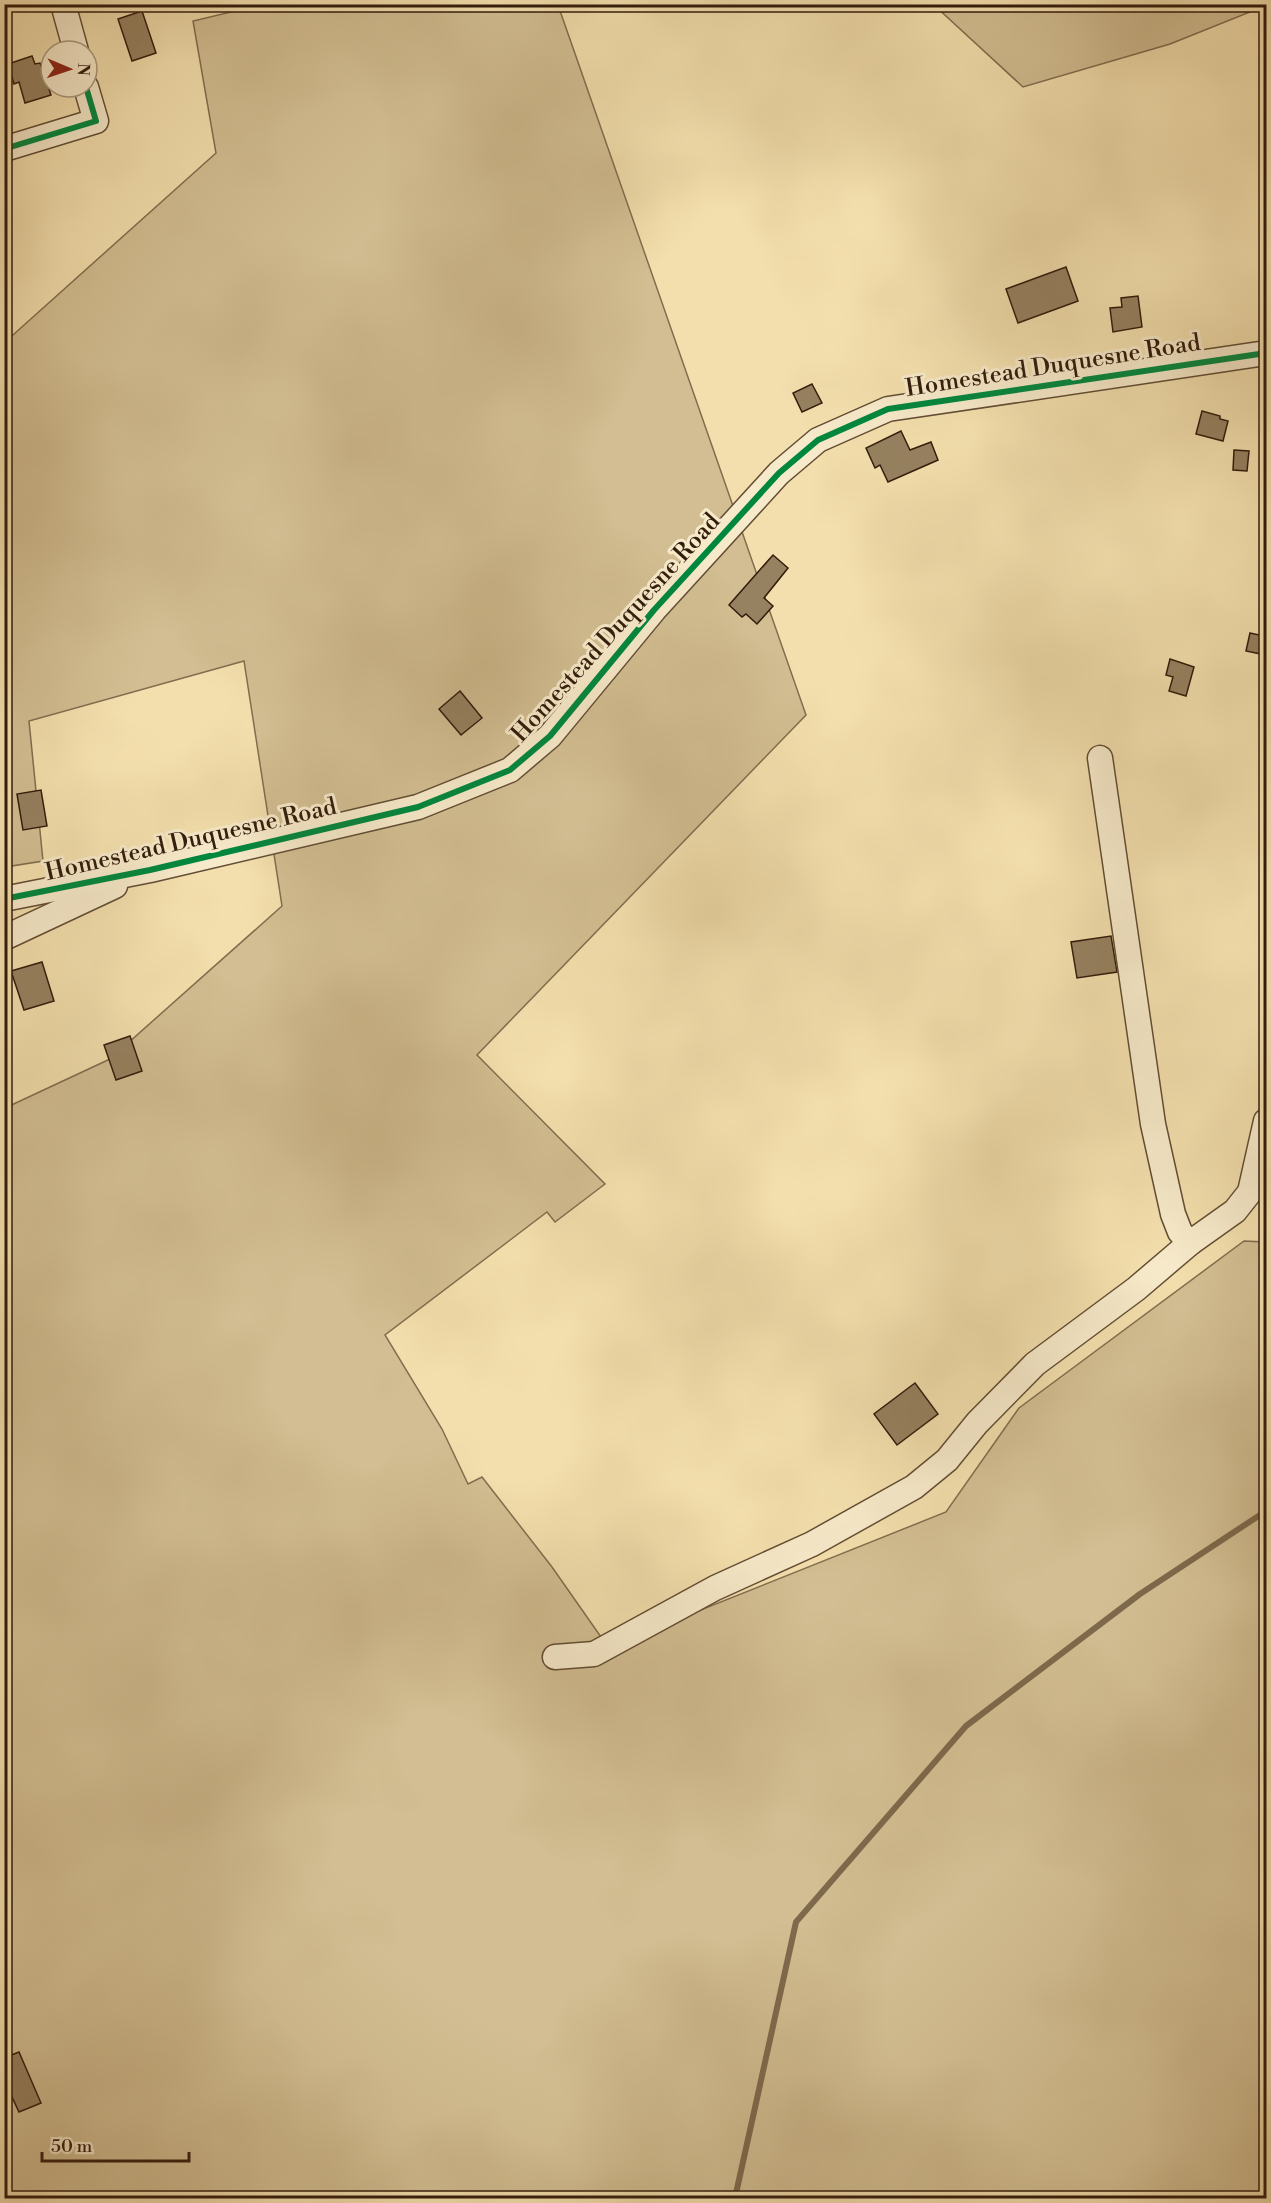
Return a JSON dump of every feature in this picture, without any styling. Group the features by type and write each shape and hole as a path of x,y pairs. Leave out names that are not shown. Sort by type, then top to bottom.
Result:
{"street":[{"path":"63,4 73,39"},
{"path":"4,149 96,121 90,99"},
{"name":"Homestead Duquesne Road","path":"4,899 150,870 418,807 510,770 550,736 654,610 780,473 818,440 888,409 1266,352"},
{"path":"1100,758 1153,1124 1173,1214 1179,1232 1190,1243"},
{"path":"4,938 150,870"},
{"path":"555,1657 594,1654 715,1588 812,1544 914,1487 947,1460 977,1423 1035,1364 1136,1289 1190,1243 1235,1210 1250,1192 1266,1121"}],"shaded area":[{"path":"1250,4 1255,10 1170,44 1023,87 934,5"},
{"path":"260,5 558,5 806,715 477,1055 605,1184 555,1222 547,1212 385,1335 442,1429 468,1484 482,1477 552,1567 608,1647 946,1512 1019,1408 1244,1241 1266,1242 1266,2198 5,2198 5,1108 110,1059 282,906 244,661 29,721 43,861 5,867 4,343 216,153 193,21"}],"building":[{"path":"142,11 156,53 132,61 118,19"},
{"path":"32,56 35,64 39,63 39,99 25,103 19,82 14,84 8,64"},
{"path":"1066,267 1078,301 1018,323 1006,289"},
{"path":"1138,296 1142,327 1113,332 1110,308 1122,307 1121,298"},
{"path":"812,384 822,403 802,412 793,393"},
{"path":"1202,411 1228,421 1223,441 1196,434"},
{"path":"901,431 910,450 931,442 938,460 888,482 880,465 875,468 866,448"},
{"path":"1234,450 1249,451 1247,471 1233,470"},
{"path":"773,555 788,568 764,598 773,606 757,624 746,614 742,617 729,605"},
{"path":"1250,633 1264,636 1261,654 1246,651"},
{"path":"1170,659 1194,667 1186,696 1169,691 1173,677 1166,675"},
{"path":"460,691 482,718 461,735 439,709"},
{"path":"41,790 47,826 23,830 17,794"},
{"path":"1111,936 1117,972 1077,978 1071,942"},
{"path":"42,962 54,1001 24,1010 11,971"},
{"path":"130,1036 142,1071 116,1080 104,1045"},
{"path":"915,1383 938,1414 897,1445 874,1414"},
{"path":"19,2052 41,2103 19,2112 4,2080 4,2058"}],"waterway":[{"path":"735,2198 796,1922 966,1726 1140,1594 1266,1511"}],"cycle path":[{"path":"4,149 96,121 90,99"},
{"path":"4,899 150,870 418,807 510,770 550,736 654,610 779,473 818,440 888,409 1266,353"}]}
